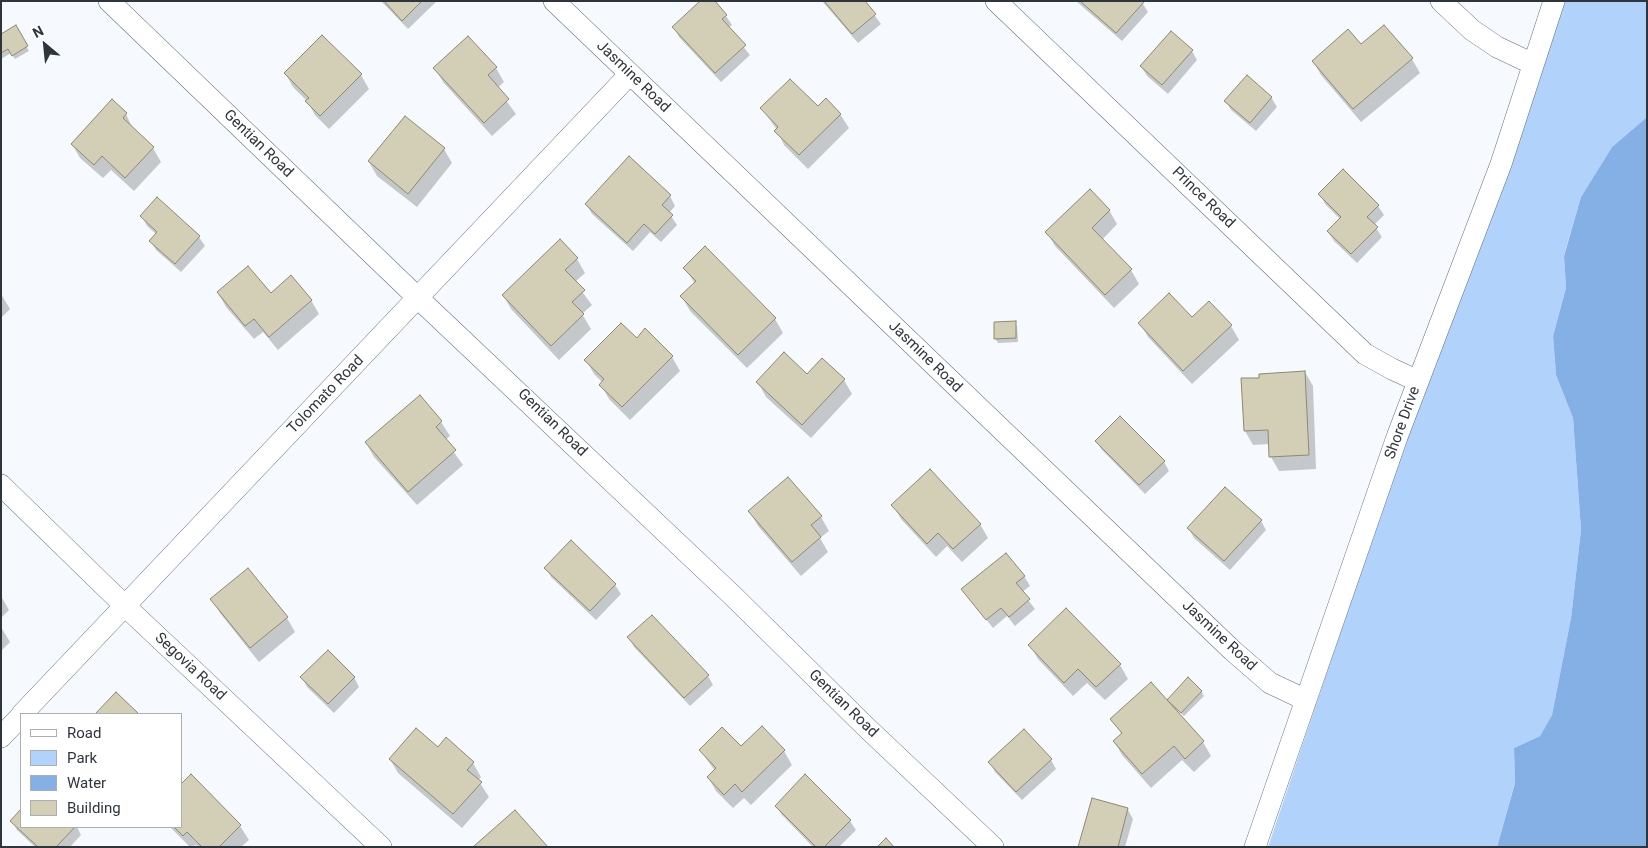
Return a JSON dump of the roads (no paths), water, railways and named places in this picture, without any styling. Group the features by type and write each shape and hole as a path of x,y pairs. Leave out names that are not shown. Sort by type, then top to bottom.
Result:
{"street":[{"name":"Gentian Road","path":"109,1 418,298 733,596 866,727 993,847"},
{"name":"Jasmine Road","path":"554,1 629,75 1233,651 1270,683 1306,700"},
{"name":"Prince Road","path":"996,1 1364,354 1418,381"},
{"path":"1441,1 1478,35 1497,47 1534,64"},
{"name":"Shore Drive","path":"1255,847 1418,381 1501,164 1554,1"},
{"name":"Tolomato Road","path":"24,713 629,75"},
{"name":"Segovia Road","path":"1,485 125,606 381,847"},
{"name":"Tolomato Road","path":"1,737 20,717"}],"water":[{"path":"1647,117 1647,847 1497,847 1515,783 1514,748 1540,736 1552,715 1571,618 1581,530 1573,418 1556,375 1553,336 1566,288 1564,256 1581,197 1612,147"}]}
